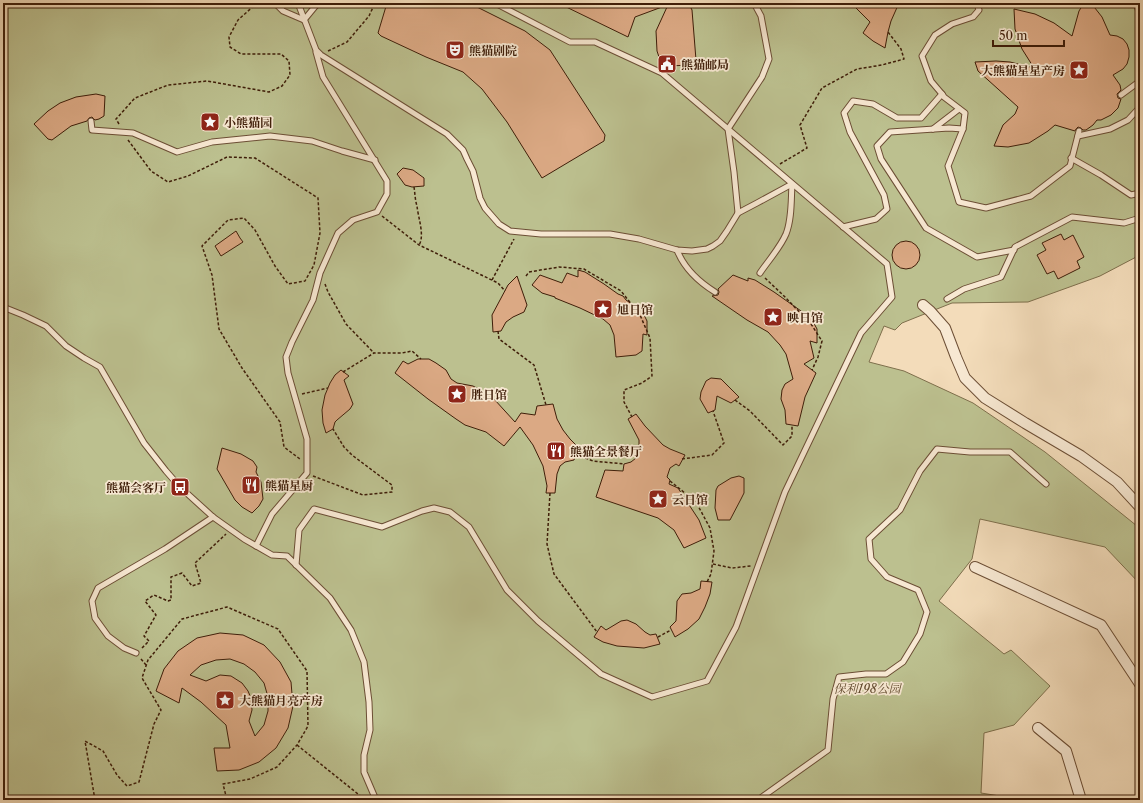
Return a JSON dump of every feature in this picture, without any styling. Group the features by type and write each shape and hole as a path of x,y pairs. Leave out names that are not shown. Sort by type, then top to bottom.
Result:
{"street":[{"path":"923,305 945,328 965,378 985,398 1081,456 1117,482 1140,507"},
{"path":"975,567 1101,625 1140,684"},
{"path":"1038,728 1066,751 1081,800"}],"lane":[{"path":"275,3 283,11 304,20"},
{"path":"256,546 272,514 307,473 307,439 288,373 286,358 292,342 313,300 320,273 338,233 353,220 377,212 387,194 387,181 323,77 316,50 298,3"},
{"path":"304,20 318,3"},
{"path":"296,564 299,530 314,509 382,527 422,511 434,508 450,512 468,527 507,590 538,621 600,674 652,697 706,681 736,627 785,492 861,333 892,297 887,264 662,73 595,42 570,42 495,3"},
{"path":"738,213 728,129 762,77 769,59 761,16 754,3"},
{"path":"977,3 979,10 972,17 952,24 935,35 922,56 930,81 944,97 965,113 963,129 948,166 959,202 986,208 1031,196 1070,166 1078,134 1110,129 1128,120 1140,107"},
{"path":"1136,3 1140,16"},
{"path":"316,50 321,55 447,134 454,140 462,150 473,171 480,198 485,208 498,224 510,231 541,234 610,234 639,239 677,250 700,251 713,246 720,241 728,231 738,213 792,184"},
{"path":"1121,95 1140,81"},
{"path":"843,227 876,219 887,209 884,195 850,132 844,113 853,101 873,104 897,118 921,118 942,94"},
{"path":"932,129 959,109"},
{"path":"91,121 92,130 133,133 177,152 212,142 270,136 312,140 342,151 374,160"},
{"path":"963,129 949,128 890,132 877,146 880,159 926,228 977,257 1014,250"},
{"path":"1072,158 1131,195 1140,193"},
{"path":"760,273 786,234 790,211 792,184"},
{"path":"948,299 964,289 1001,277 1015,247 1072,217 1124,224 1140,218"},
{"path":"677,250 688,269 706,286 715,292"},
{"path":"3,307 23,314 46,326 66,346 100,367 144,443 166,472 180,487 213,516 244,539 272,555 287,556 330,598 351,630 364,662 369,702 370,730 364,755 364,772 375,798"},
{"path":"759,800 828,750 833,699 840,677 866,674 886,674 903,662 920,634 927,612 918,590 887,577 871,558 869,539 900,510 920,471 937,449 970,452 1010,452 1046,484"},
{"path":"136,653 124,648 108,636 95,618 92,601 98,588 165,549 213,516"}],"path":[{"path":"257,3 238,20 229,36 230,47 241,54 281,54 289,61 290,75 282,86 269,92 207,81 168,85 135,98 116,119 122,132 151,171 168,182 188,176 228,157 255,158 318,198 320,233 314,265 305,281 288,284 275,266 255,230 244,218 228,220 202,246 212,275 219,329 242,368 280,422 284,447 307,464"},
{"path":"321,55 347,42 369,16 375,3"},
{"path":"774,168 807,148 800,125 822,88 857,69 882,65 904,59 901,49 888,32"},
{"path":"414,187 420,226 421,242 419,245"},
{"path":"377,212 419,245 498,283 505,291"},
{"path":"492,280 517,232"},
{"path":"526,276 528,272 559,267 584,268 621,291 640,315 650,338 652,376 642,383 624,390 624,402 632,417"},
{"path":"322,268 324,281 328,292 346,324 374,353"},
{"path":"760,273 811,324 822,341 818,357 812,370"},
{"path":"498,331 499,339 534,365 546,405"},
{"path":"343,372 374,353 402,353 412,351 421,359"},
{"path":"295,396 328,388"},
{"path":"735,400 750,411 783,445 792,436 792,425"},
{"path":"682,459 712,455 724,443 712,411"},
{"path":"307,473 363,495 392,492 392,485 344,447 333,429"},
{"path":"576,454 592,461 624,464"},
{"path":"670,481 696,502 710,528 714,551 711,574 707,582"},
{"path":"550,493 547,544 554,574 597,632"},
{"path":"136,653 148,641 144,636 156,615 145,601 154,595 168,601 171,600 171,576 182,573 192,586 201,584 195,563 230,529"},
{"path":"712,564 732,568 759,566"},
{"path":"96,800 85,741 103,751 117,775 127,786 139,782 154,724 161,710 142,678 148,660 182,619 227,607 278,629 307,671 308,726 297,745 277,767 250,779 223,784 227,800"},
{"path":"658,637 671,630"},
{"path":"297,745 363,798 375,798"}],"green space":[{"name":"保利198公园","path":"3,3 1140,3 1140,255 1100,276 1028,302 952,303 902,323 895,330 884,326 869,362 904,371 973,403 1045,452 1137,526 1140,531 1140,584 1105,547 980,519 972,559 939,601 1004,654 1011,650 1050,686 1014,725 984,733 981,793 1006,797 1006,800 3,800"}],"building":[{"path":"387,3 469,3 525,31 550,50 605,135 604,141 542,178 507,122 482,89 463,72 426,57 381,36 378,33"},
{"path":"558,3 670,4 635,17 628,37"},
{"path":"686,3 689,4 692,10 696,60 690,65 669,66 659,57 657,51 656,31 667,7"},
{"path":"851,3 899,3 891,21 885,48 863,33 870,22"},
{"path":"1084,3 1091,3 1102,17 1110,35 1123,39 1129,50 1127,64 1123,69 1113,75 1120,85 1121,90 1117,94 1118,98 1121,99 1118,108 1111,115 1101,120 1097,120 1086,130 1078,127 1075,131 1055,125 1029,143 1008,147 994,146 1003,125 1015,114 1018,107 978,71 975,62 1010,62 1034,68 1022,49 1015,29 1014,9 1035,14 1054,23 1072,36 1079,11"},
{"path":"96,94 105,96 104,116 99,119 95,120 92,117 87,121 71,126 52,140 48,139 34,124 48,111 60,103 76,97"},
{"path":"403,168 413,170 424,178 424,186 412,187 405,185 397,174"},
{"path":"236,231 243,242 221,256 215,246"},
{"path":"1061,234 1064,240 1073,235 1084,257 1077,261 1080,268 1058,279 1054,271 1047,274 1037,255 1046,250 1042,243"},
{"path":"906,241 916,245 920,255 916,265 906,269 896,265 892,255 896,245"},
{"path":"578,270 585,272 623,296 626,300 642,311 647,321 647,335 643,334 642,351 636,355 616,357 614,335 610,325 603,319 555,297 542,293 532,285 540,275 562,283 567,273 578,277"},
{"path":"733,275 748,281 748,278 755,280 774,292 811,318 817,329 817,343 810,341 814,358 804,364 816,373 805,397 798,426 786,424 785,410 781,399 782,390 785,384 793,379 786,354 768,332 747,320 712,296 718,295 718,289"},
{"path":"517,276 527,305 524,312 506,322 501,331 493,332 492,315 508,285"},
{"path":"418,359 429,359 446,370 451,379 457,383 473,386 486,393 494,399 515,422 521,413 535,415 537,406 553,404 557,419 563,430 578,447 574,460 565,462 560,466 557,474 555,493 546,493 547,486 543,466 533,445 520,427 504,446 486,432 465,425 456,419 395,373 403,361 408,364"},
{"path":"341,370 349,376 344,380 353,404 350,409 335,422 333,429 326,433 323,423 322,410 325,395 335,375"},
{"path":"711,378 721,379 739,397 731,403 717,396 715,410 708,413 700,399 701,392 706,381"},
{"path":"636,414 663,445 685,455 679,466 676,464 670,468 667,477 670,480 669,484 678,488 699,520 706,538 684,548 674,530 658,518 596,497 605,470 623,471 624,464 631,462 639,453 639,440 628,419"},
{"path":"222,448 241,454 253,461 257,467 256,472 261,482 263,499 252,513 242,507 235,500 217,469"},
{"path":"739,476 744,478 744,493 730,520 718,520 715,508 716,490 718,486 731,478"},
{"path":"701,581 712,582 710,594 705,607 699,619 688,629 675,637 670,627 676,621 677,601 682,594 691,593 700,589"},
{"path":"627,620 636,624 650,635 656,634 660,644 644,648 617,646 603,642 594,637 601,626 606,630 621,621"},
{"path":"220,633 243,635 264,645 280,662 291,682 293,706 288,728 276,748 259,762 239,770 217,771 214,748 230,748 226,725 201,702 182,688 179,703 156,691 164,669 178,651 197,638","holes":["230,659 244,664 255,672 264,683 268,697 268,711 264,725 255,736 249,721 252,710 251,698 242,683 231,676 220,675 206,681 190,675 201,665 216,660"]}],"place":[{"name":"熊猫剧院","path":"455,50"},
{"name":"熊猫邮局","path":"667,64"},
{"name":"大熊猫星星产房","path":"1079,70"},
{"name":"小熊猫园","path":"210,122"},
{"name":"旭日馆","path":"603,309"},
{"name":"映日馆","path":"773,317"},
{"name":"胜日馆","path":"457,394"},
{"name":"熊猫全景餐厅","path":"556,451"},
{"name":"熊猫星厨","path":"251,485"},
{"name":"熊猫会客厅","path":"180,487"},
{"name":"云日馆","path":"658,499"},
{"name":"大熊猫月亮产房","path":"225,700"}]}
